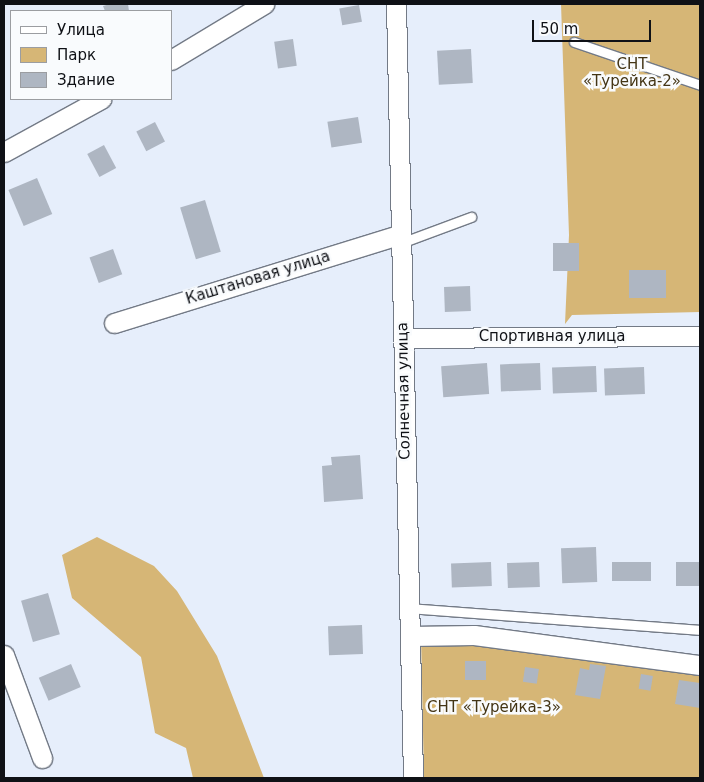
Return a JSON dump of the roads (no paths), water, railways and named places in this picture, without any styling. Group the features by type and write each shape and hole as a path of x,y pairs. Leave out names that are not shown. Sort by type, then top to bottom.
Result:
{"street":[{"path":"172,59 264,4"},
{"name":"Солнечная улица","path":"396,4 413,778"},
{"path":"4,152 99,100"},
{"name":"Каштановая улица","path":"114,323 401,238"},
{"name":"Спортивная улица","path":"403,338 700,336"},
{"path":"410,636 474,635 700,665"},
{"path":"4,655 42,758"}],"lane":[{"path":"574,42 700,85"},
{"path":"401,238 471,217"},
{"path":"409,608 700,630"}],"park label":[{"name":"СНТ «Турейка-2»","path":"632,72"},
{"name":"СНТ «Турейка-3»","path":"494,708"}]}
